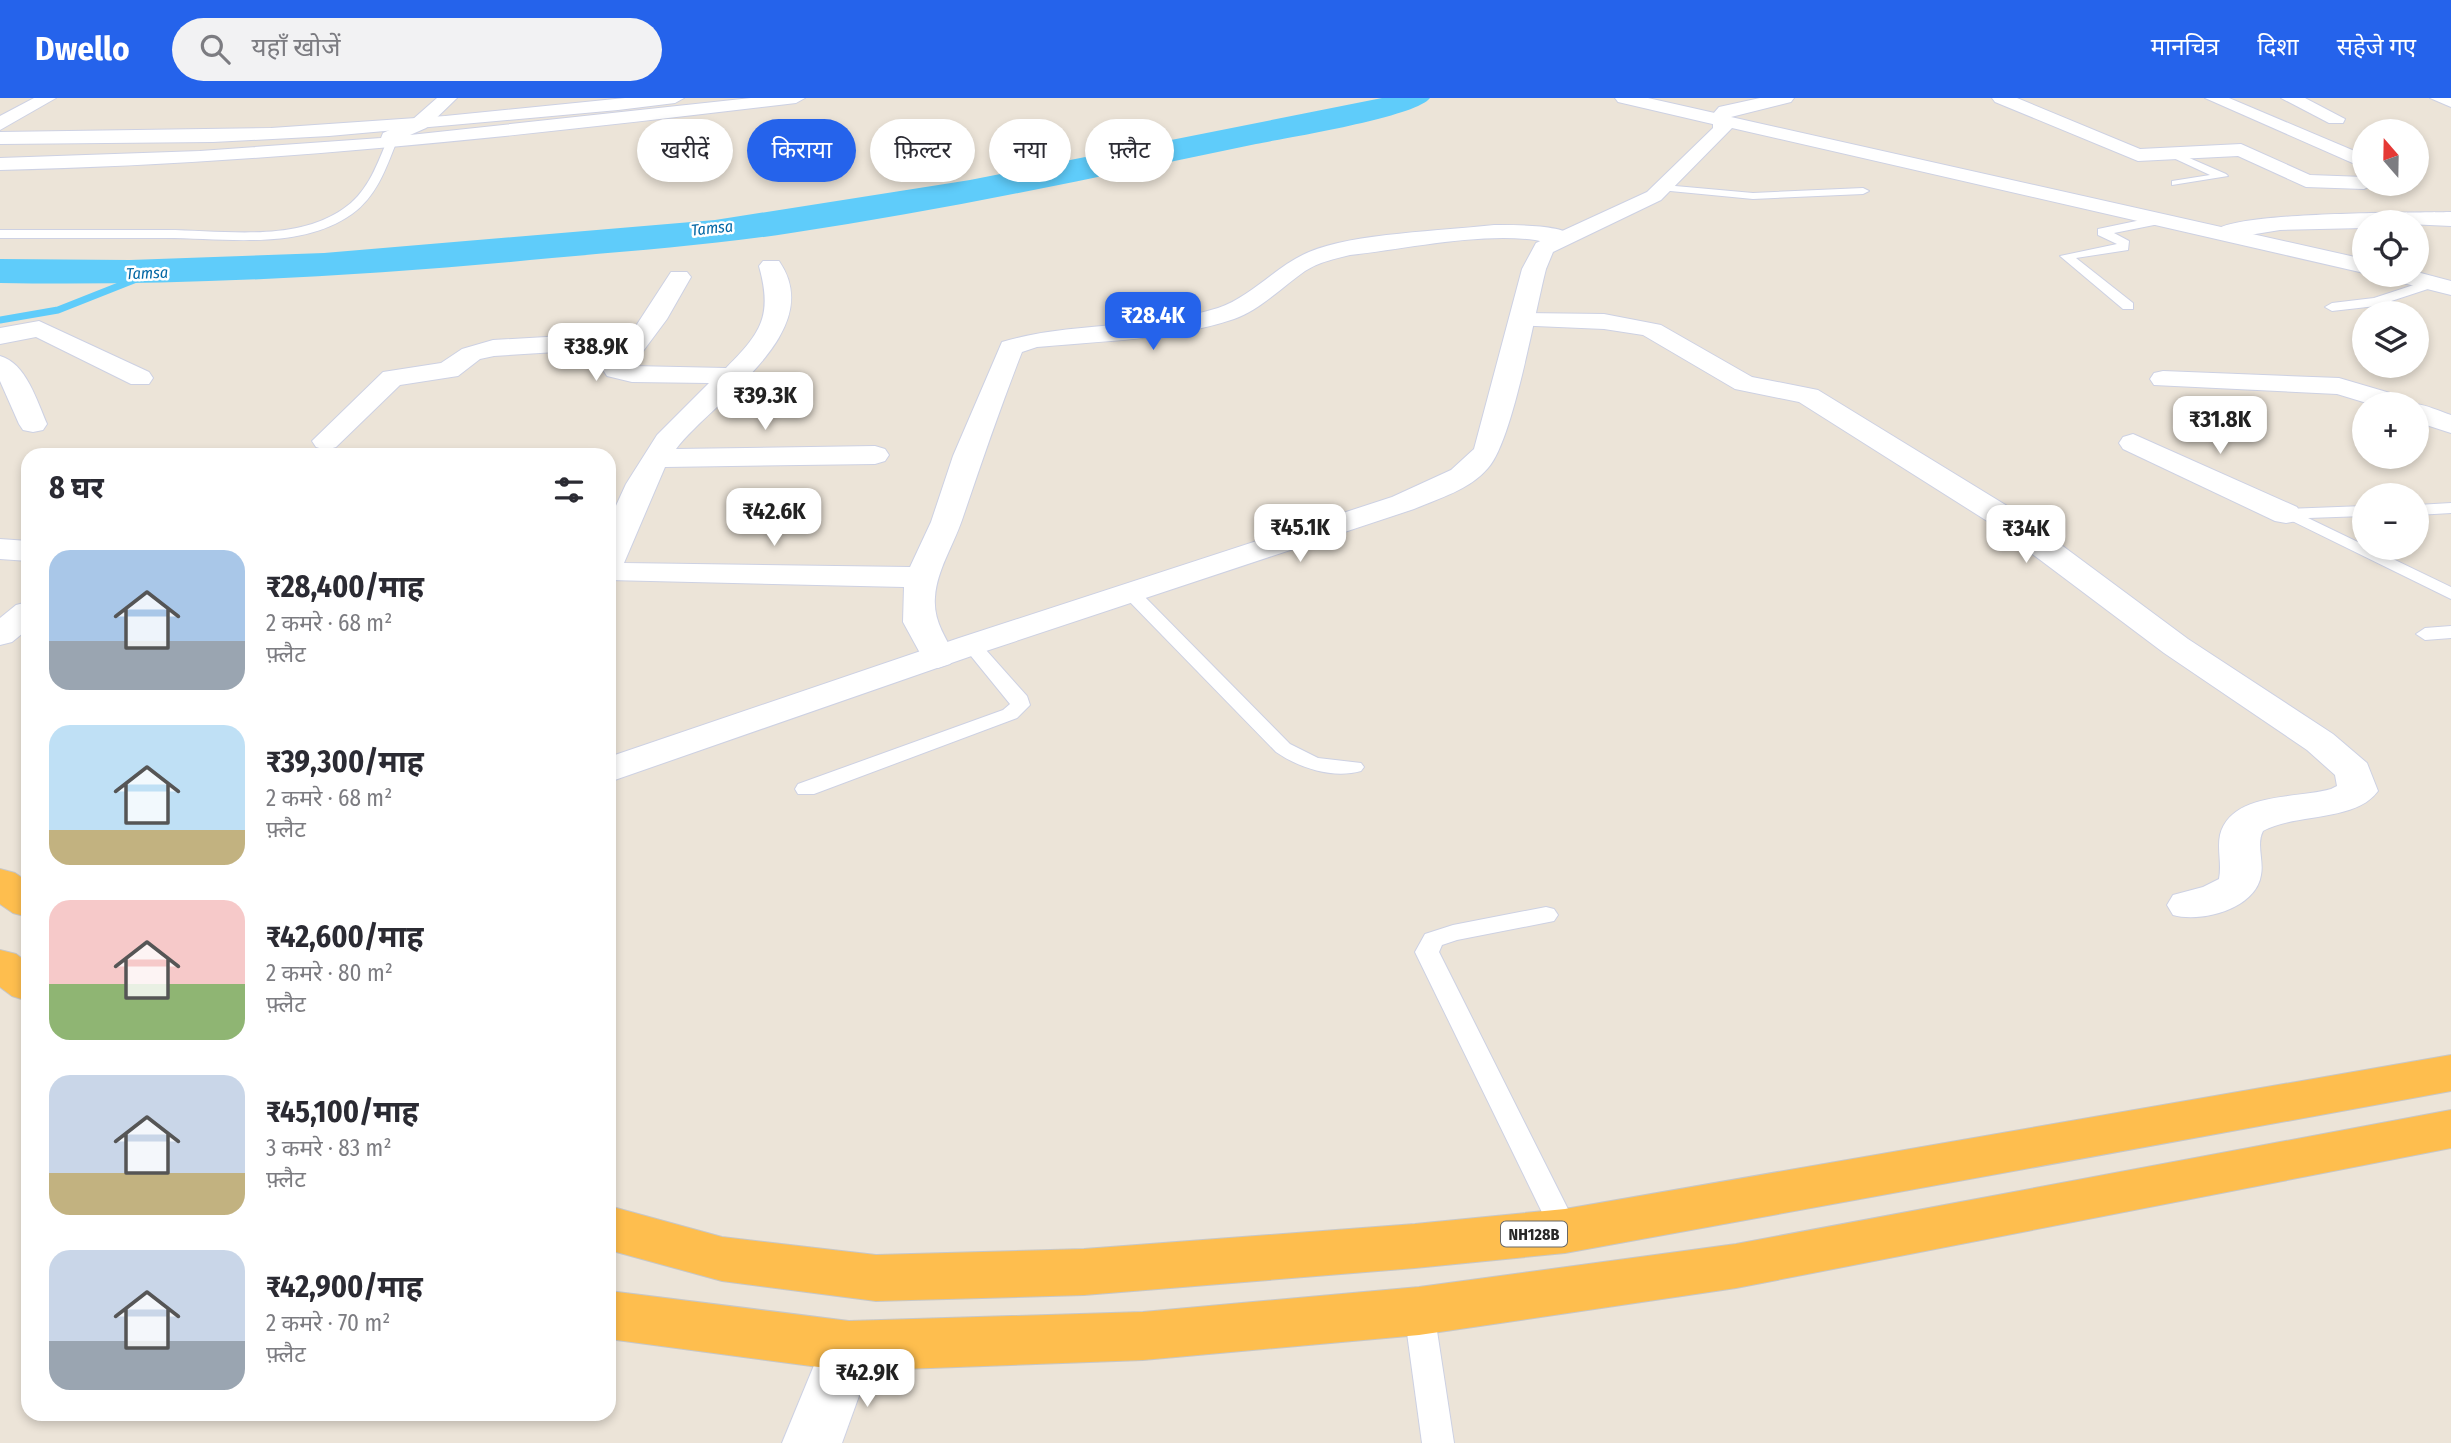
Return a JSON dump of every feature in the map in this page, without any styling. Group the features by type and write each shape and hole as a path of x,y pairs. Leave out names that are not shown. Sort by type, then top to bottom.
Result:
{"highway":[{"path":"0,883 21,899"},
{"path":"0,965 21,980"},
{"name":"NH128B","path":"616,1230 722,1259 876,1278 1084,1272 1564,1231 2451,1073"},
{"path":"616,1316 849,1346 1143,1336 1419,1311 1736,1266 2451,1129"}],"street":[{"path":"0,124 47,98"},
{"path":"383,143 419,124 448,98"},
{"path":"0,138 214,136 419,124 675,98"},
{"path":"0,164 161,161 383,143 796,98"},
{"path":"1624,98 2225,232 2352,263"},
{"path":"616,768 971,645 1404,503 1460,478 1480,463 1488,449 1534,269 1544,248 1613,218 1664,188 1723,129 1722,114 1732,108 1785,98"},
{"path":"2001,98 2138,155 2241,150 2306,181 2352,183"},
{"path":"2214,98 2352,157"},
{"path":"2290,98 2336,119"},
{"path":"2440,98 2451,102"},
{"path":"2341,183 2393,210"},
{"path":"2429,220 2451,219"},
{"path":"2225,232 2280,223 2352,221"},
{"path":"938,657 920,622 918,598 922,577 946,522 967,456 1011,346 1035,340 1164,327 1225,314 1237,309 1299,265 1320,255 1350,248 1494,232 1524,232 1563,238"},
{"path":"616,528 669,438 761,344 777,317 778,287 771,266"},
{"path":"679,277 655,319 615,370 632,374 731,376"},
{"path":"1521,320 1606,321 1636,325 1652,330 1744,383 1808,396 2028,533 2154,631 2301,728 2353,771 2358,790 2345,799 2269,814 2245,824 2240,831 2240,878 2234,888 2188,905"},
{"path":"0,336 39,329 140,378"},
{"path":"326,441 392,378 412,373 449,370 471,354 493,348 639,339"},
{"path":"0,364 17,385 33,424"},
{"path":"2163,379 2339,386 2358,392"},
{"path":"2429,417 2451,425"},
{"path":"2133,443 2286,514"},
{"path":"655,458 875,455"},
{"path":"0,549 21,550"},
{"path":"616,572 922,577"},
{"path":"0,635 21,617"},
{"path":"812,1443 849,1346"}],"lane":[{"path":"0,234 263,233 311,228 347,212 369,191 383,143"},
{"path":"2171,153 2222,176 2176,183"},
{"path":"1664,188 1753,196 1863,191"},
{"path":"2128,306 2066,256 2124,247 2125,244 2102,232 2165,219"},
{"path":"2332,307 2376,302 2442,286"},
{"path":"2429,509 2451,508"},
{"path":"2286,514 2352,511"},
{"path":"2286,514 2451,594"},
{"path":"1131,593 1283,748 1301,761 1320,766 1354,767"},
{"path":"2424,634 2451,632"},
{"path":"806,789 1010,714 1020,705 1017,696 971,645"},
{"path":"1546,915 1453,933 1433,940 1427,952 1564,1231"},
{"path":"1419,1311 1438,1443"}],"waterway":[{"name":"Tamsa","path":"0,271 195,271 324,265 518,250 754,227 901,203 1108,164 1383,108 1414,98"},
{"path":"0,320 58,310 149,274"}]}
